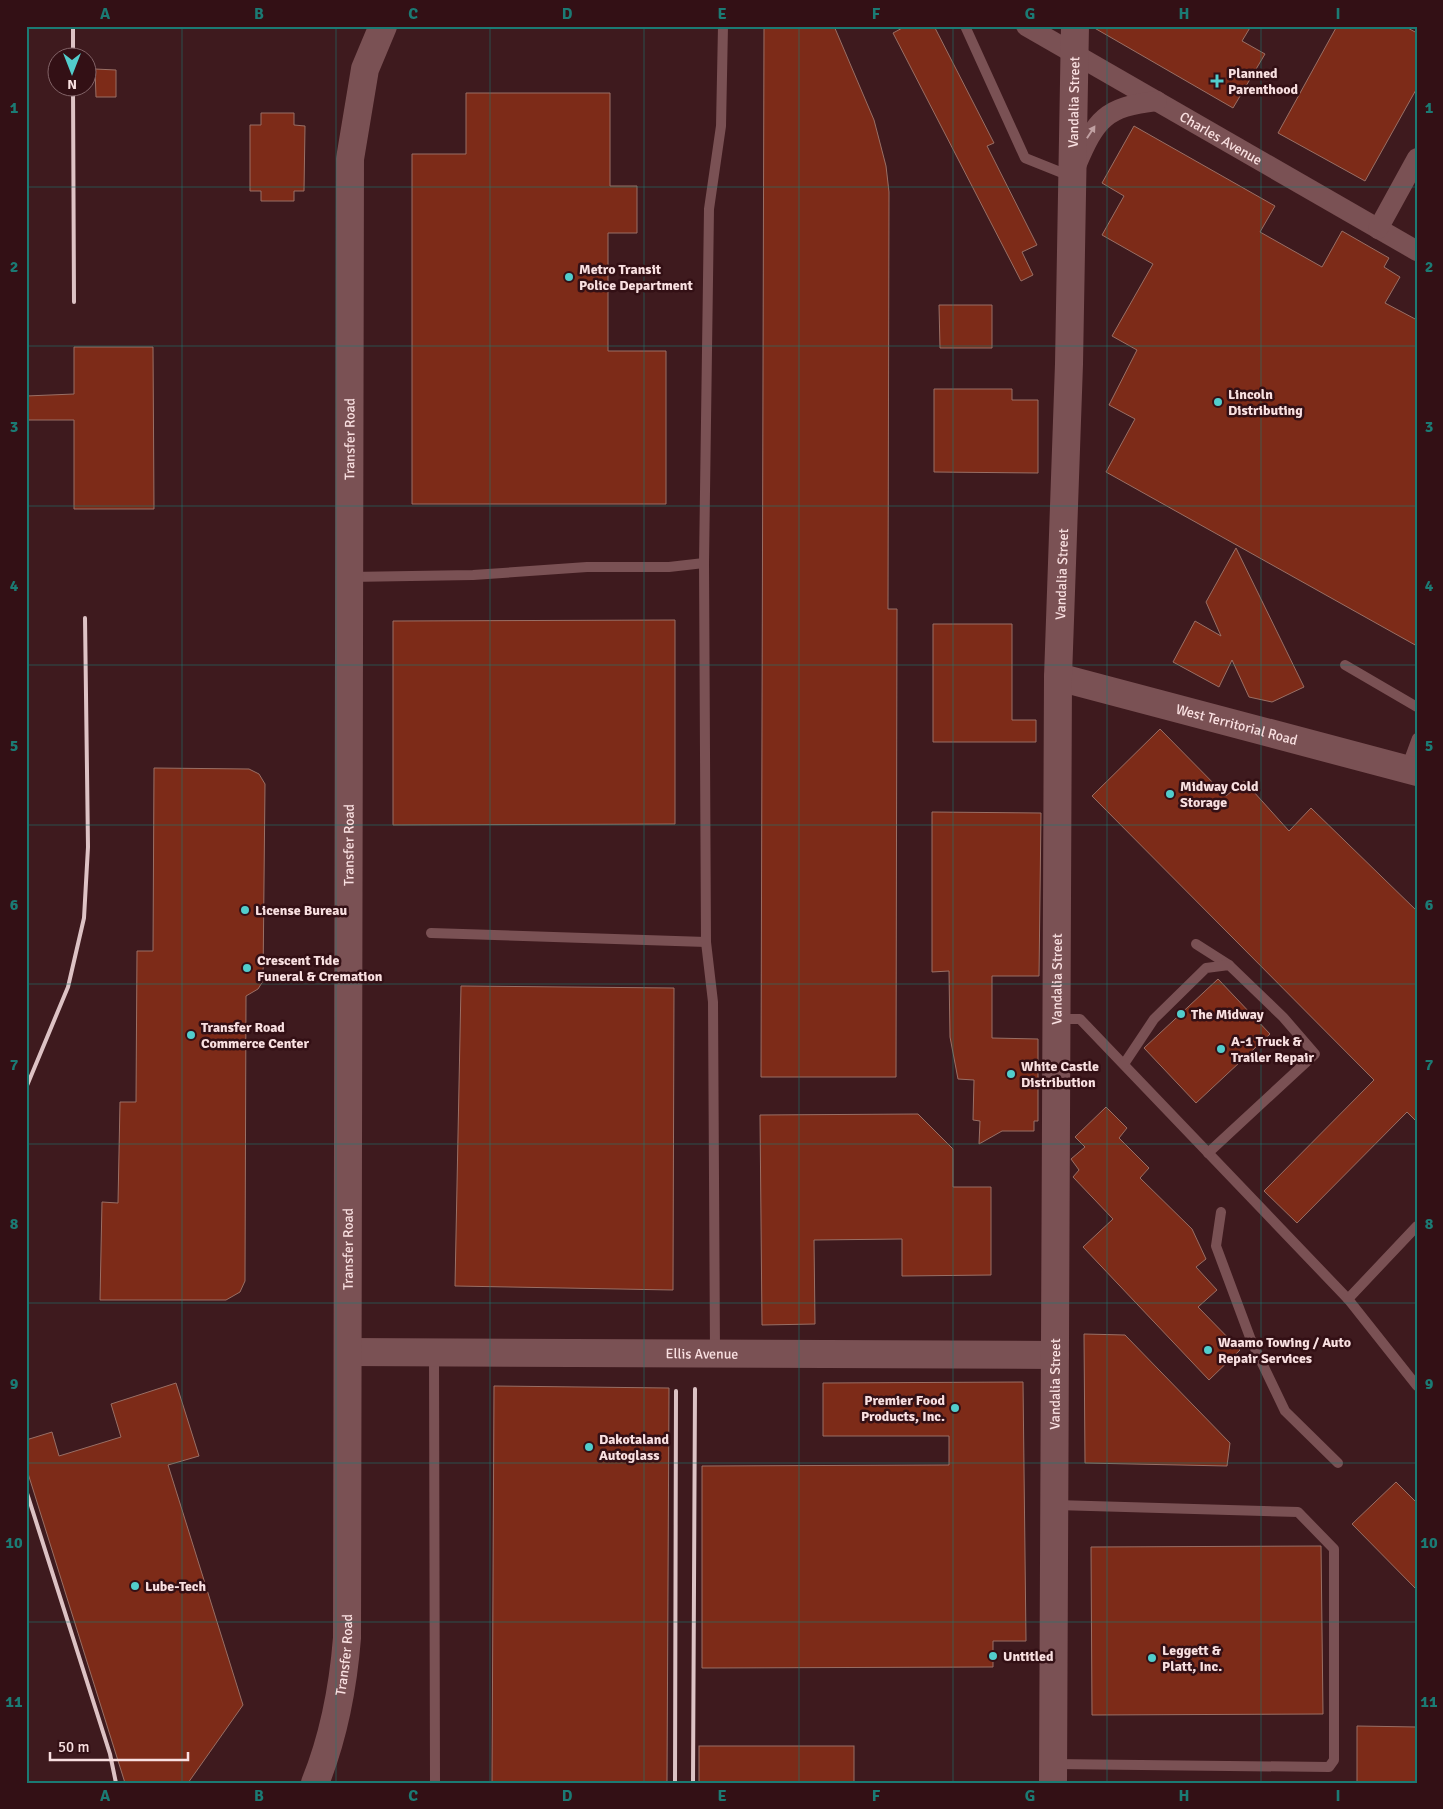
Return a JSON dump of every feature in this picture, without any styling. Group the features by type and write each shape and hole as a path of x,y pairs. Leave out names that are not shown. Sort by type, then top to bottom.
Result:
{"street":[{"name":"Transfer Road","path":"315,1783 325,1757 336,1718 344,1679 347,1638 350,158 365,69 383,26"},
{"name":"Charles Avenue","path":"1026,26 1074,39 1157,101 1417,251"},
{"name":"Vandalia Street","path":"1052,1773 1058,676 1069,364 1074,39"},
{"name":"Vandalia Street","path":"1071,176 1087,139 1097,124 1107,115 1138,103 1157,101"},
{"path":"1378,229 1417,158"},
{"name":"West Territorial Road","path":"1058,676 1411,770"},
{"name":"Ellis Avenue","path":"348,1352 1055,1355"}],"lane":[{"path":"715,1354 713,1002 706,942 704,563 709,208 721,126 723,26"},
{"path":"965,26 1026,158 1071,176"},
{"path":"348,577 473,575 587,567 669,567 704,563"},
{"path":"1345,665 1417,707"},
{"path":"1411,770 1417,738"},
{"path":"431,933 706,942"},
{"path":"1196,944 1229,965 1283,1017 1315,1054 1208,1153"},
{"path":"1124,1064 1154,1019 1206,968 1229,965"},
{"path":"1056,1019 1080,1019 1348,1300 1417,1386"},
{"path":"1221,1212 1216,1246 1251,1340 1285,1412 1338,1463"},
{"path":"1348,1300 1417,1226"},
{"path":"434,1353 435,1783"},
{"path":"1052,1773 1329,1767 1334,1760 1334,1549 1298,1512 1054,1505"}],"building":[{"path":"764,26 834,26 874,120 886,166 889,192 888,609 897,609 896,1077 761,1077"},
{"path":"906,26 934,26 994,143 987,146 1037,245 1022,252 1033,275 1021,281 893,33"},
{"name":"Planned Parenthood","path":"1091,26 1251,26 1242,41 1265,54 1233,108"},
{"path":"1337,26 1404,26 1417,33 1417,88 1365,181 1278,133"},
{"path":"98,69 116,70 116,97 98,97"},
{"path":"466,93 610,93 610,186 637,186 637,233 608,233 608,351 666,351 666,504 412,504 412,154 466,154"},
{"path":"261,113 294,113 294,125 305,126 304,191 294,191 294,201 261,201 261,191 250,191 250,125 261,125"},
{"path":"1134,126 1275,206 1260,232 1322,267 1342,231 1389,258 1384,267 1400,277 1385,303 1417,320 1417,646 1106,472 1135,419 1109,405 1137,350 1112,336 1153,264 1102,235 1124,196 1102,183"},
{"path":"939,305 992,305 992,348 940,348"},
{"path":"74,347 153,347 154,509 74,509 74,420 26,420 26,396 74,394"},
{"path":"934,389 1012,389 1012,400 1038,400 1038,473 934,472"},
{"path":"1236,548 1304,687 1272,702 1249,697 1232,660 1219,687 1173,662 1195,621 1221,636 1206,602"},
{"path":"675,620 675,824 393,825 393,621"},
{"path":"933,624 1012,624 1012,720 1036,720 1036,742 933,742"},
{"path":"1160,729 1226,796 1244,781 1289,831 1311,808 1417,911 1417,1122 1407,1112 1297,1223 1264,1191 1374,1080 1092,796"},
{"name":"Transfer Road Commerce Center","path":"154,768 249,769 259,774 265,784 263,981 258,989 246,996 245,1281 240,1292 226,1300 100,1300 102,1202 118,1203 120,1102 136,1102 137,951 153,951"},
{"path":"932,812 1041,813 1039,976 992,976 992,1038 1038,1039 1038,1121 1034,1121 1034,1131 1002,1131 979,1144 980,1121 973,1120 974,1080 958,1079 950,1037 949,971 932,972"},
{"path":"1218,979 1270,1034 1196,1103 1144,1048"},
{"path":"461,986 674,988 673,1290 455,1286"},
{"path":"1106,1107 1127,1128 1119,1138 1149,1168 1140,1178 1192,1229 1206,1259 1196,1267 1217,1290 1198,1307 1240,1350 1209,1380 1083,1247 1113,1219 1073,1177 1079,1170 1071,1159 1085,1147 1075,1137"},
{"path":"918,1114 953,1149 953,1187 991,1187 991,1275 902,1276 902,1239 814,1240 815,1324 762,1325 760,1115"},
{"path":"1084,1334 1125,1335 1230,1443 1227,1466 1085,1463"},
{"path":"1023,1382 1026,1641 993,1641 993,1667 702,1668 702,1466 949,1465 949,1436 823,1436 823,1383"},
{"name":"Lube-Tech","path":"176,1383 199,1456 168,1465 243,1705 188,1783 125,1783 26,1467 26,1440 52,1432 59,1456 121,1437 111,1404"},
{"path":"494,1386 669,1388 667,1783 492,1783"},
{"path":"1396,1482 1417,1503 1417,1590 1352,1524"},
{"path":"1321,1546 1323,1714 1092,1715 1091,1547"},
{"path":"1357,1726 1417,1727 1417,1783 1357,1783"},
{"path":"699,1746 854,1746 854,1783 699,1783"}],"railway":[{"path":"73,26 73,48"},
{"path":"73,98 74,302"},
{"path":"26,1088 68,987 84,918 88,847 85,618"},
{"path":"693,1783 695,1389"},
{"path":"675,1783 676,1391"},
{"path":"26,1490 110,1754 116,1783"}],"place":[{"name":"Planned Parenthood","path":"1217,81"},
{"name":"Metro Transit Police Department","path":"569,277"},
{"name":"Lincoln Distributing","path":"1218,402"},
{"name":"Midway Cold Storage","path":"1170,794"},
{"name":"License Bureau","path":"245,910"},
{"name":"Crescent Tide Funeral & Cremation","path":"247,968"},
{"name":"The Midway","path":"1181,1014"},
{"name":"Transfer Road Commerce Center","path":"191,1035"},
{"name":"A-1 Truck & Trailer Repair","path":"1221,1049"},
{"name":"White Castle Distribution","path":"1011,1074"},
{"name":"Waamo Towing / Auto Repair Services","path":"1208,1350"},
{"name":"Premier Food Products, Inc.","path":"955,1408"},
{"name":"Dakotaland Autoglass","path":"589,1447"},
{"name":"Lube-Tech","path":"135,1586"},
{"name":"Untitled","path":"993,1656"},
{"name":"Leggett & Platt, Inc.","path":"1152,1658"}]}
